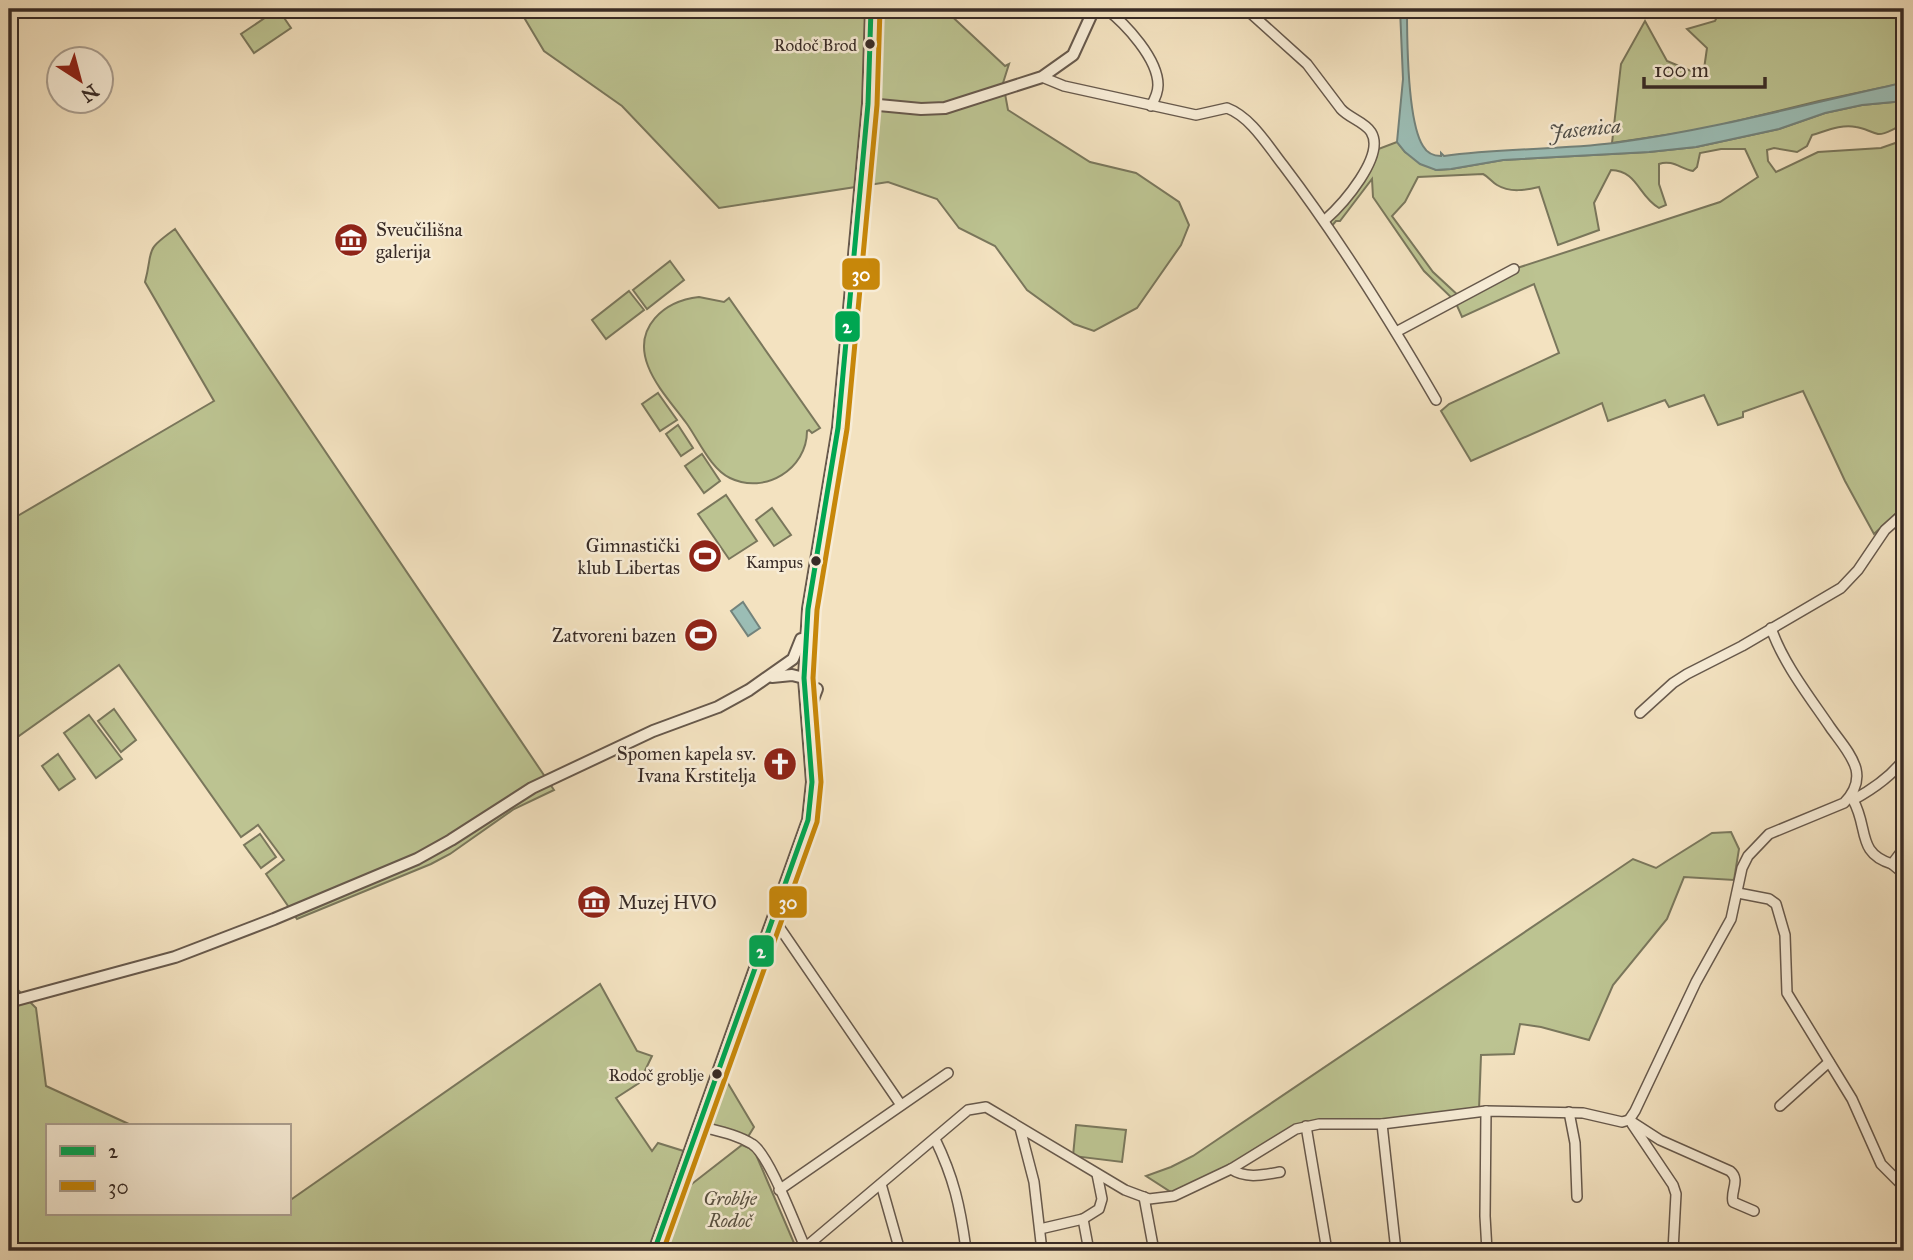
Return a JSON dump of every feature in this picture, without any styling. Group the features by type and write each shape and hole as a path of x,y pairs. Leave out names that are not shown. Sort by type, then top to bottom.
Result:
{"street":[{"path":"9,1002 175,957 416,859 532,788 644,735 718,707 766,679 793,659 799,648 807,614 838,428 868,104 871,9"},
{"path":"868,104 921,109 945,108 1042,78 1073,55 1094,9"},
{"path":"1106,9 1122,22 1148,56 1158,80 1151,106"},
{"path":"1246,9 1307,64 1347,116 1368,128 1374,139 1373,154 1356,184 1339,208 1325,220"},
{"path":"1042,78 1064,86 1196,115 1221,109 1233,110 1251,125 1325,220 1436,400"},
{"path":"1396,332 1514,269"},
{"path":"1640,713 1672,683 1841,588 1858,570 1885,530 1904,513"},
{"path":"654,1251 808,820 812,803 804,673 807,614"},
{"path":"1770,628 1786,660 1854,763 1857,780 1852,798 1869,850 1875,857 1892,864 1904,874"},
{"path":"785,666 797,665 804,673"},
{"path":"766,679 804,673"},
{"path":"807,723 809,706 817,689"},
{"path":"699,1126 755,1145 766,1158 803,1249 968,1110 980,1107 986,1107 1125,1190 1144,1197 1161,1199 1174,1196 1231,1169 1281,1136 1306,1126 1382,1124 1486,1111 1569,1112 1594,1114 1622,1122 1629,1120 1696,982 1726,930 1738,893 1742,868 1762,839 1782,828 1835,809 1887,777 1904,759"},
{"path":"1892,864 1904,848"},
{"path":"1738,893 1769,899 1774,901 1778,908 1785,935 1787,993 1852,1100 1881,1164 1904,1187"},
{"path":"773,918 901,1105"},
{"path":"1780,1106 1829,1062"},
{"path":"779,1190 948,1073"},
{"path":"1486,1111 1487,1251"},
{"path":"1569,1112 1575,1143 1577,1197"},
{"path":"1629,1120 1673,1146 1733,1173 1736,1181 1732,1194 1733,1202 1754,1211"},
{"path":"1629,1120 1673,1185 1676,1207 1673,1251"},
{"path":"1382,1124 1396,1251"},
{"path":"1306,1126 1327,1251"},
{"path":"1020,1128 1034,1182 1042,1251"},
{"path":"935,1139 948,1166 960,1203 966,1249"},
{"path":"1231,1169 1238,1174 1249,1175 1280,1172"},
{"path":"1040,1229 1083,1219 1095,1213 1101,1205 1097,1174"},
{"path":"881,1184 900,1251"},
{"path":"1144,1197 1154,1251"},
{"path":"1083,1219 1089,1251"}],"green space":[{"path":"278,9 291,28 254,53 241,34"},
{"path":"519,9 944,9 1005,66 1009,64 1003,83 1008,110 1090,162 1136,173 1179,202 1189,225 1181,245 1137,308 1094,331 1074,324 1027,290 995,246 959,228 937,199 888,182 719,208 622,106 544,51"},
{"path":"1721,9 1904,9 1904,83 1700,130 1612,143 1621,64 1645,21 1667,61 1703,76 1707,48 1687,29 1715,21"},
{"path":"1904,101 1904,126 1881,134 1850,126 1839,127 1812,135 1807,146 1797,152 1774,148 1767,150 1768,161 1776,172 1818,152 1881,148 1904,140 1904,506 1874,534 1845,481 1803,391 1743,412 1743,417 1718,425 1704,395 1669,407 1665,400 1608,421 1602,403 1471,461 1441,411 1449,404 1559,353 1534,284 1462,317 1455,301 1424,271 1373,197 1372,179 1340,221 1336,221 1330,228 1325,220 1339,208 1373,151 1397,142 1405,152 1436,170 1451,169 1503,160 1696,147 1779,129 1825,113 1862,105","holes":["1721,149 1745,149 1758,177 1720,202 1514,269 1461,298 1433,272 1392,216 1405,202 1418,177 1483,174 1507,189 1539,187 1558,245 1599,230 1594,203 1611,170 1620,171 1633,179 1646,197 1659,208 1666,205 1659,184 1659,164 1672,163 1693,171 1697,167 1700,153"]},
{"path":"175,229 554,790 514,809 450,854 431,864 297,919 266,874 284,860 258,825 241,837 119,665 9,743 9,521 214,401 145,282 151,251"},
{"path":"670,261 684,280 647,309 633,290"},
{"path":"629,291 644,310 606,339 592,320"},
{"path":"699,297 724,302 729,298 820,428 812,433 807,431 800,457 782,475 770,481 743,482 723,474 706,454 651,374 644,352 648,328 664,310 674,304"},
{"path":"658,393 677,420 660,431 642,404"},
{"path":"678,425 693,448 681,456 666,434"},
{"path":"702,454 720,481 704,493 685,466"},
{"path":"726,495 757,541 729,559 698,514"},
{"path":"772,508 791,535 774,546 756,520"},
{"path":"114,709 136,740 121,752 98,721"},
{"path":"89,715 122,759 96,778 64,733"},
{"path":"58,754 75,779 59,790 42,766"},
{"path":"1731,832 1739,849 1734,880 1684,877 1667,919 1613,985 1589,1040 1520,1024 1514,1054 1481,1055 1479,1110 1380,1121 1312,1123 1174,1194 1146,1176 1193,1156 1633,859 1656,868 1712,833"},
{"path":"260,834 276,857 261,868 244,845"},
{"path":"9,981 36,1008 46,1086 129,1124 46,1124 46,1214 290,1214 290,1200 600,984 637,1051 652,1056 639,1083 616,1098 652,1151 658,1143 690,1153 654,1251 9,1251"},
{"path":"723,1075 754,1127 746,1140 699,1126 717,1076"},
{"path":"1076,1125 1126,1130 1122,1162 1073,1156"},
{"name":"Groblje Rodoč","path":"742,1145 754,1150 794,1243 790,1251 662,1251 684,1190"}],"water":[{"path":"1400,9 1407,9 1409,80 1414,118 1423,146 1435,155 1593,145 1651,138 1902,83 1904,101 1862,105 1825,113 1779,129 1696,147 1503,160 1436,170 1420,164 1397,142 1403,79"},
{"path":"743,602 760,628 748,636 731,611"}],"transit line":[{"name":"2","path":"654,1251 808,820 812,782 804,678 808,609 838,428 868,104 871,9"},
{"name":"30","path":"663,1251 817,822 821,782 813,678 817,610 847,429 877,105 880,9"}],"place":[{"name":"Rodoč Brod","path":"870,44"},
{"name":"Sveučilišna galerija","path":"351,240"},
{"name":"Gimnastički klub Libertas","path":"705,556"},
{"name":"Kampus","path":"816,561"},
{"name":"Zatvoreni bazen","path":"701,635"},
{"name":"Spomen kapela sv. Ivana Krstitelja","path":"780,764"},
{"name":"Muzej HVO","path":"594,902"},
{"name":"Rodoč groblje","path":"717,1074"}],"water label":[{"name":"Jasenica","path":"1585,129"}]}
